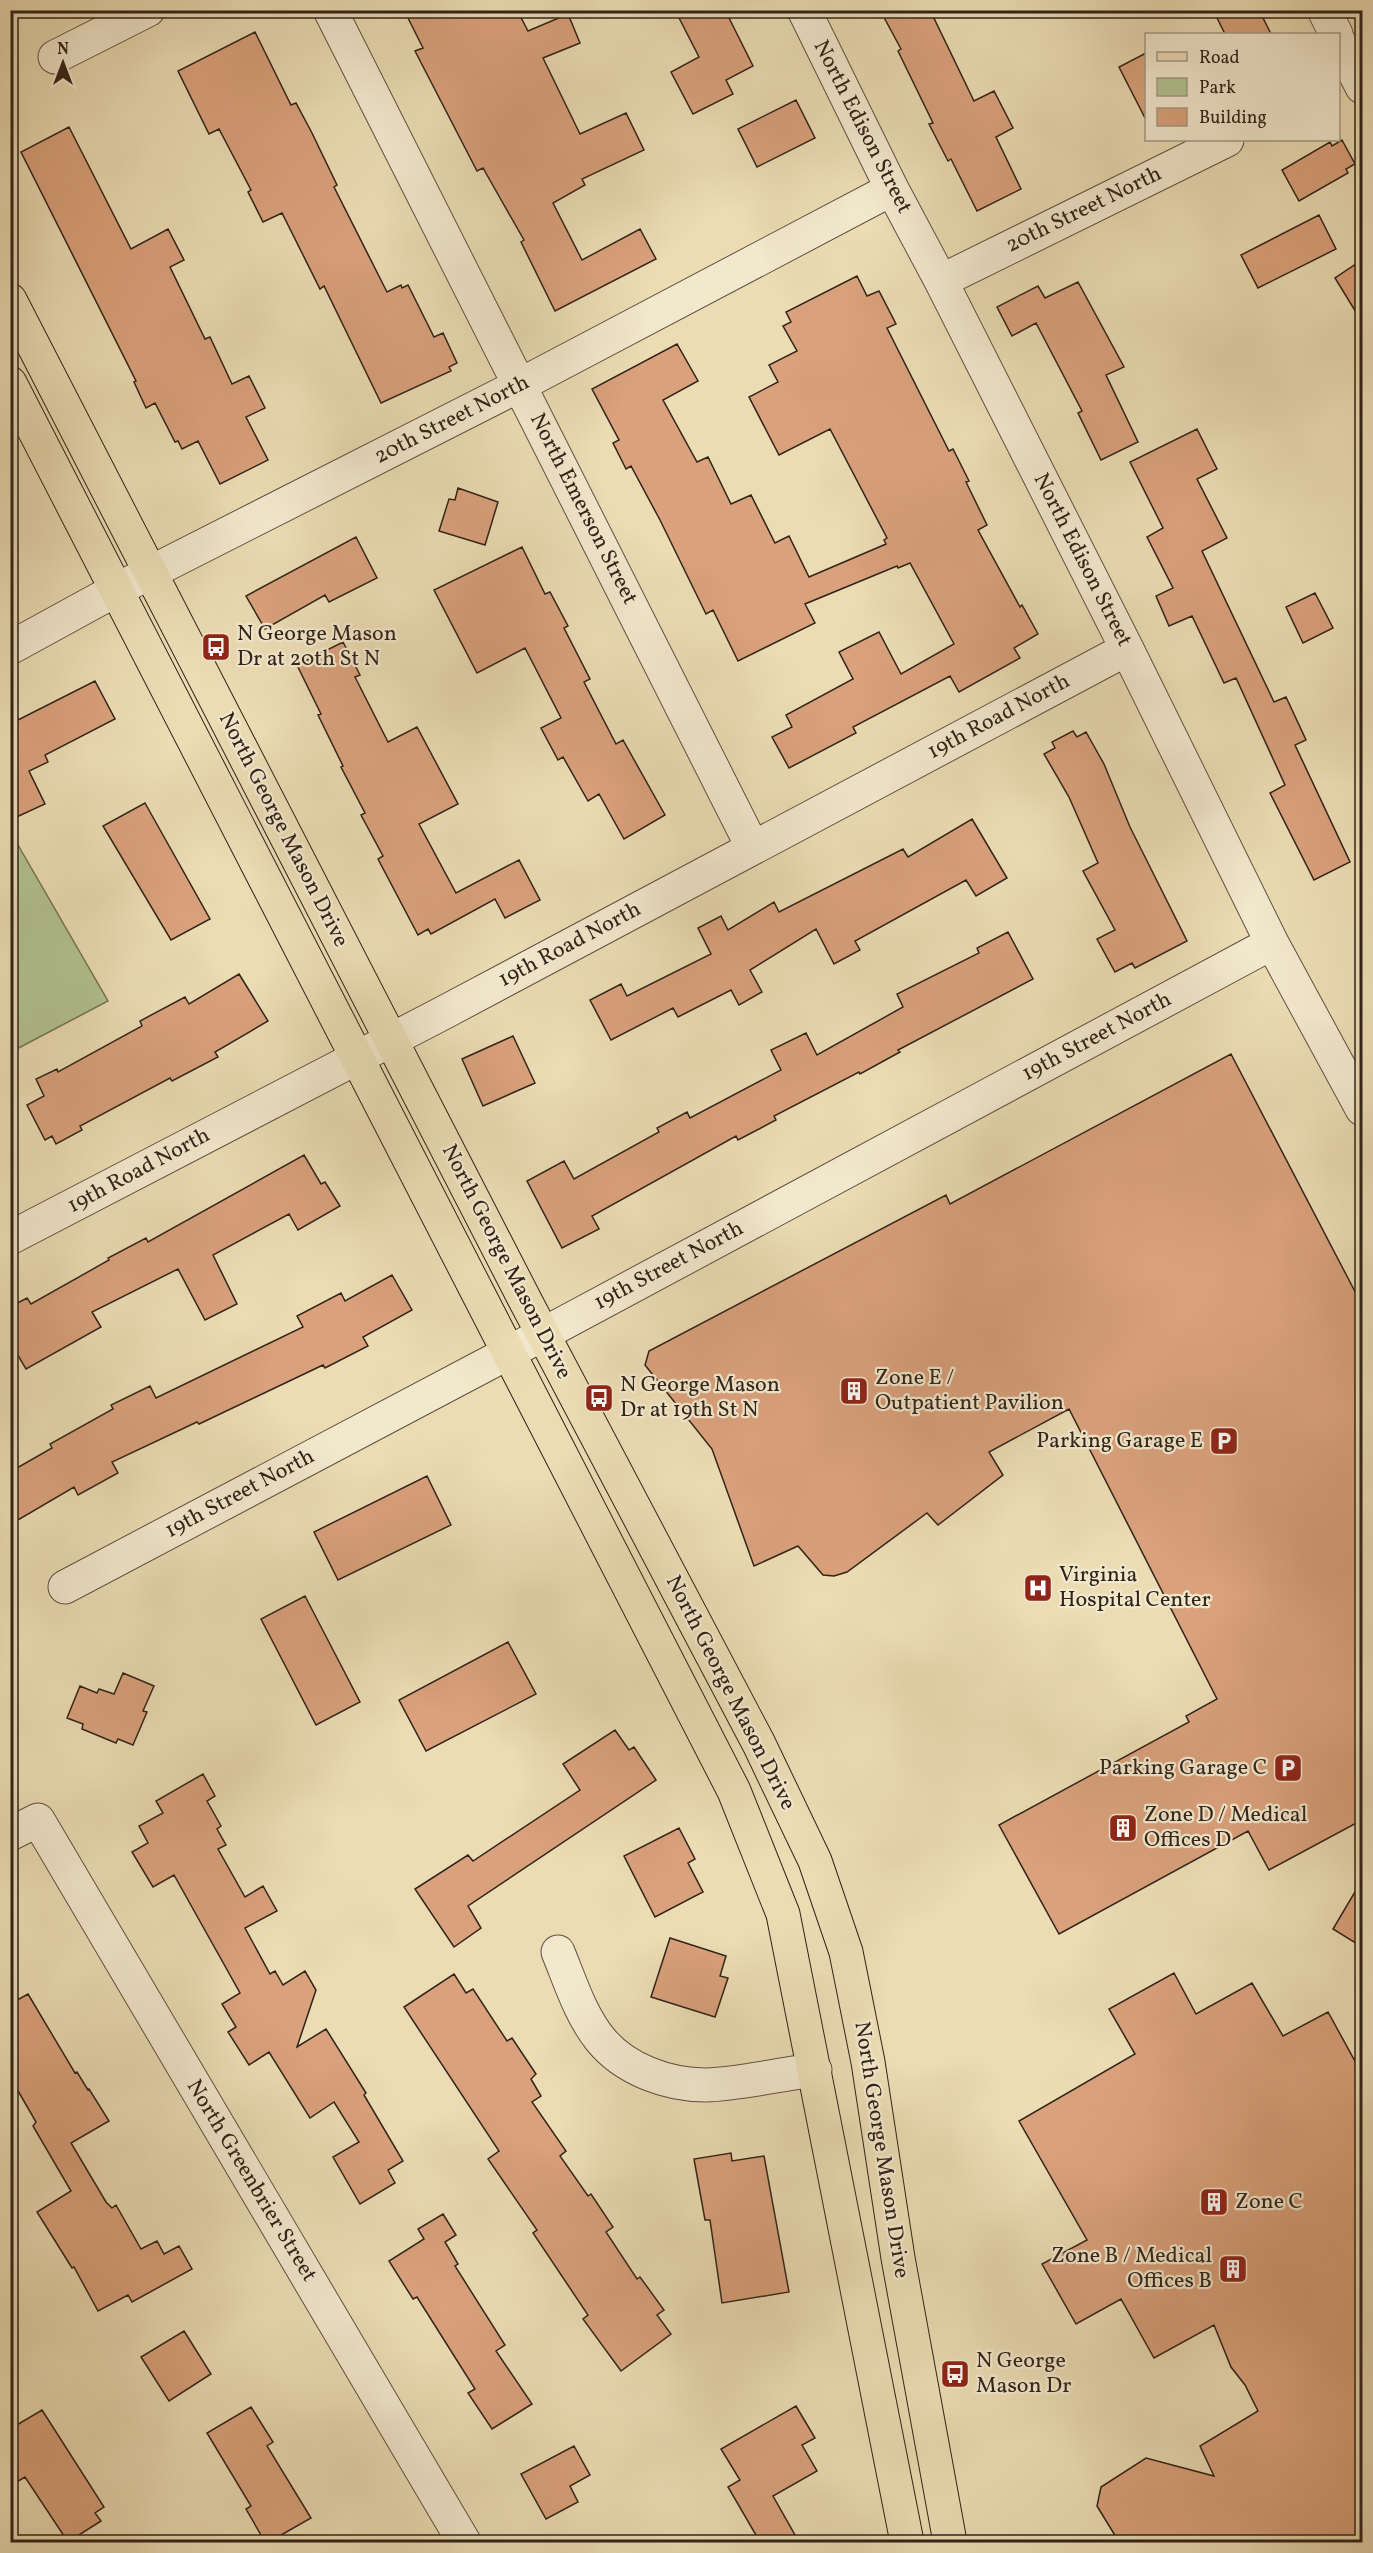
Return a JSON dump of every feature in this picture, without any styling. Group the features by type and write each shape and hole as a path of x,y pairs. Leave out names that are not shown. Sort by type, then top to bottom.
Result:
{"main road":[{"name":"North George Mason Drive","path":"10,300 542,1333 759,1744 815,1861 843,1942 868,2062 898,2258 950,2542"},
{"name":"North George Mason Drive","path":"10,383 734,1791 783,1914 906,2542"}],"street":[{"path":"55,57 148,10"},
{"name":"North Emerson Street","path":"330,10 753,848"},
{"name":"North Edison Street","path":"804,10 892,189 941,280 1127,649 1272,943 1354,1072 1362,1109"},
{"path":"1324,10 1336,33"},
{"path":"1340,46 1352,82"},
{"name":"20th Street North","path":"941,280 1225,141"},
{"name":"20th Street North","path":"10,648 116,590 520,385 892,189"},
{"name":"19th Road North","path":"10,1238 1127,649"},
{"name":"19th Street North","path":"65,1587 508,1353 1272,943"},
{"name":"North Greenbrier Street","path":"24,1827 464,2542"},
{"path":"558,1952 577,1999 600,2039 627,2064 664,2079 705,2085 815,2070"}],"green space":[{"path":"18,845 108,1001 11,1052 10,848"}],"building":[{"path":"404,10 517,10 528,31 568,14 580,43 543,58 580,134 626,113 644,150 582,179 585,185 553,203 582,260 640,229 656,259 555,311 521,242 524,240 483,168 477,171 415,51 423,48"},
{"path":"675,10 725,10 753,66 726,80 733,94 693,114 671,72 699,57"},
{"path":"880,10 930,10 974,101 994,91 1013,128 996,137 1021,189 977,211 951,159 948,161 929,124 933,123 898,51 901,49"},
{"path":"1213,10 1259,10 1270,33 1224,33"},
{"path":"255,32 291,105 296,103 312,133 337,185 334,187 387,292 401,285 402,288 408,285 434,337 443,333 457,363 449,367 451,371 381,403 324,286 320,289 282,213 263,222 248,192 251,190 219,129 209,134 178,71"},
{"path":"1145,54 1145,118 1119,67"},
{"path":"796,100 815,138 757,167 738,129"},
{"path":"69,127 131,249 168,229 184,260 170,267 205,339 210,337 232,384 249,376 265,408 246,417 268,460 220,484 198,441 182,449 178,441 175,442 155,403 146,408 134,382 136,381 21,152"},
{"path":"1342,140 1355,164 1346,169 1348,173 1299,201 1282,170 1330,142 1332,146"},
{"path":"1319,215 1336,249 1258,288 1241,255"},
{"path":"1362,260 1362,322 1335,278"},
{"path":"857,276 867,296 879,291 896,324 887,328 949,451 953,449 987,525 978,530 1020,607 1022,605 1038,634 1014,648 1020,658 959,692 950,676 853,727 856,733 789,768 772,737 792,727 786,715 853,679 839,652 879,632 901,674 954,644 910,563 898,568 897,566 805,604 815,623 738,661 713,610 706,614 631,466 626,469 613,443 619,440 592,389 677,344 698,381 663,400 697,462 708,457 731,504 751,495 775,543 789,536 809,577 886,544 884,540 887,538 830,429 779,455 749,397 778,382 769,365 797,351 783,326 791,322 786,312"},
{"path":"1078,282 1124,367 1106,375 1138,442 1101,460 1078,413 1082,411 1036,323 1012,336 997,307 1038,286 1045,298"},
{"path":"1197,429 1217,469 1197,479 1227,538 1202,551 1274,702 1286,697 1306,740 1295,745 1350,862 1314,880 1270,793 1285,785 1236,678 1224,683 1192,616 1169,626 1156,596 1173,588 1147,537 1163,528 1130,462"},
{"path":"458,488 498,502 485,545 439,531 449,499 455,500"},
{"path":"356,537 377,578 329,602 325,595 265,629 246,596"},
{"path":"522,547 545,594 550,592 568,626 564,628 590,679 584,682 616,744 623,740 665,815 624,839 599,794 588,801 563,757 558,760 541,728 561,718 525,648 477,673 434,590"},
{"path":"1315,593 1333,628 1303,643 1286,607"},
{"path":"343,642 360,675 355,677 388,742 417,727 458,804 419,824 456,893 519,860 540,900 505,918 495,899 431,934 428,929 418,935 378,859 383,856 361,815 365,813 341,767 343,766 318,715 321,714 297,665"},
{"path":"95,681 115,719 45,755 48,762 29,771 45,804 10,820 10,724"},
{"path":"1073,731 1077,737 1086,732 1104,764 1130,827 1187,941 1135,968 1132,963 1115,972 1097,939 1115,930 1083,871 1098,863 1069,797 1044,754 1055,748 1052,742"},
{"path":"145,803 210,919 171,940 103,826"},
{"path":"972,819 1007,878 976,896 966,880 855,941 860,950 834,964 816,929 750,970 762,992 739,1005 731,990 678,1017 673,1008 611,1040 590,1000 621,984 627,996 711,954 698,928 721,916 728,930 774,902 779,912 903,849 908,857"},
{"path":"1008,932 1033,979 898,1050 900,1052 860,1074 859,1072 774,1116 776,1120 738,1140 736,1136 592,1216 599,1229 562,1248 527,1181 564,1161 574,1179 659,1132 657,1128 687,1112 690,1118 781,1070 771,1050 806,1033 817,1055 903,1007 897,994 979,953 977,948"},
{"path":"239,974 268,1021 215,1052 218,1057 172,1081 170,1078 80,1126 82,1130 56,1144 52,1136 45,1140 27,1105 44,1096 36,1079 57,1069 58,1072 142,1026 140,1021 185,997 189,1004"},
{"path":"513,1036 535,1083 483,1106 462,1059"},
{"path":"1231,1054 1362,1305 1362,1820 1269,1870 1248,1831 1059,1934 999,1825 1189,1722 1186,1716 1217,1699 1069,1409 989,1452 1003,1475 938,1525 927,1513 847,1572 834,1576 823,1575 798,1546 754,1566 712,1449 645,1365 649,1351 946,1195 950,1204"},
{"path":"304,1155 321,1184 325,1182 340,1206 298,1230 289,1214 213,1255 237,1304 205,1320 178,1269 92,1312 101,1327 26,1369 10,1342 10,1307 27,1298 31,1304 109,1260 108,1258 146,1238 148,1242"},
{"path":"392,1275 412,1310 363,1337 368,1346 325,1368 323,1365 199,1424 197,1422 112,1462 118,1473 78,1495 74,1487 18,1520 10,1507 10,1472 52,1448 50,1444 113,1409 111,1405 150,1386 156,1398 303,1327 297,1316 341,1293 345,1301"},
{"path":"427,1476 451,1525 338,1580 314,1532"},
{"path":"305,1596 360,1702 316,1725 261,1619"},
{"path":"508,1642 536,1694 426,1751 399,1700"},
{"path":"123,1673 154,1686 143,1711 147,1712 133,1745 118,1739 116,1743 82,1729 83,1724 67,1718 80,1686 97,1693 99,1689 114,1694"},
{"path":"615,1730 629,1750 634,1747 656,1780 468,1906 481,1928 454,1947 415,1889 468,1855 473,1861 580,1790 563,1764"},
{"path":"203,1774 215,1796 207,1801 221,1826 217,1829 226,1845 218,1849 245,1897 263,1886 277,1911 245,1928 270,1974 275,1971 283,1985 305,1971 316,1990 297,2047 326,2029 366,2093 364,2095 403,2161 388,2170 395,2183 360,2204 333,2157 359,2142 334,2102 310,2118 269,2052 249,2065 228,2032 236,2027 222,2004 240,1993 174,1875 153,1887 132,1852 148,1843 139,1826 163,1813 156,1801"},
{"path":"679,1828 695,1859 688,1863 703,1892 655,1917 624,1856"},
{"path":"1362,1880 1362,1947 1333,1929"},
{"path":"670,1938 726,1956 720,1976 728,1978 715,2017 651,1997"},
{"name":"Zone B / Medical Offices B","path":"1174,1973 1196,2014 1252,1983 1283,2036 1328,2012 1362,2074 1362,2542 1119,2542 1097,2506 1101,2487 1146,2458 1214,2476 1200,2446 1258,2411 1245,2385 1231,2367 1214,2325 1154,2358 1121,2299 1076,2324 1042,2264 1087,2240 1019,2121 1135,2054 1109,2009"},
{"path":"454,1974 466,1993 473,1989 507,2041 512,2038 536,2074 531,2079 541,2096 532,2102 566,2151 560,2156 588,2196 591,2194 613,2227 606,2232 637,2279 640,2277 664,2310 657,2315 671,2334 621,2371 583,2319 588,2315 533,2233 537,2230 488,2159 499,2151 404,2007"},
{"path":"28,1994 75,2073 77,2072 109,2121 71,2143 106,2202 112,2208 116,2205 141,2249 157,2241 164,2254 179,2246 192,2269 132,2302 128,2295 98,2311 74,2267 72,2268 37,2212 71,2191 33,2126 36,2122 10,2077 10,2004"},
{"path":"731,2153 732,2161 764,2156 789,2292 722,2303 710,2220 705,2220 694,2159"},
{"path":"443,2214 456,2235 445,2242 458,2264 455,2266 505,2345 496,2351 532,2404 492,2429 468,2393 475,2389 417,2297 413,2299 389,2261 424,2239 418,2229"},
{"path":"184,2331 211,2374 169,2401 141,2357"},
{"path":"796,2406 815,2438 802,2445 817,2471 773,2496 799,2542 760,2542 728,2487 740,2480 721,2449"},
{"path":"251,2407 273,2442 267,2446 311,2518 269,2542 265,2542 246,2509 251,2506 207,2433"},
{"path":"42,2410 104,2507 95,2513 101,2521 68,2542 25,2477 10,2486 10,2429"},
{"path":"574,2446 590,2475 570,2486 578,2502 546,2519 521,2474"}],"place":[{"name":"N George Mason Dr at 20th St N","path":"216,647"},
{"name":"Zone E / Outpatient Pavilion","path":"854,1391"},
{"name":"N George Mason Dr at 19th St N","path":"599,1398"},
{"name":"Parking Garage E","path":"1224,1441"},
{"name":"Virginia Hospital Center","path":"1038,1588"},
{"name":"Parking Garage C","path":"1288,1768"},
{"name":"Zone D / Medical Offices D","path":"1123,1828"},
{"name":"Zone C","path":"1214,2202"},
{"name":"Zone B / Medical Offices B","path":"1233,2269"},
{"name":"N George Mason Dr","path":"955,2374"}]}
